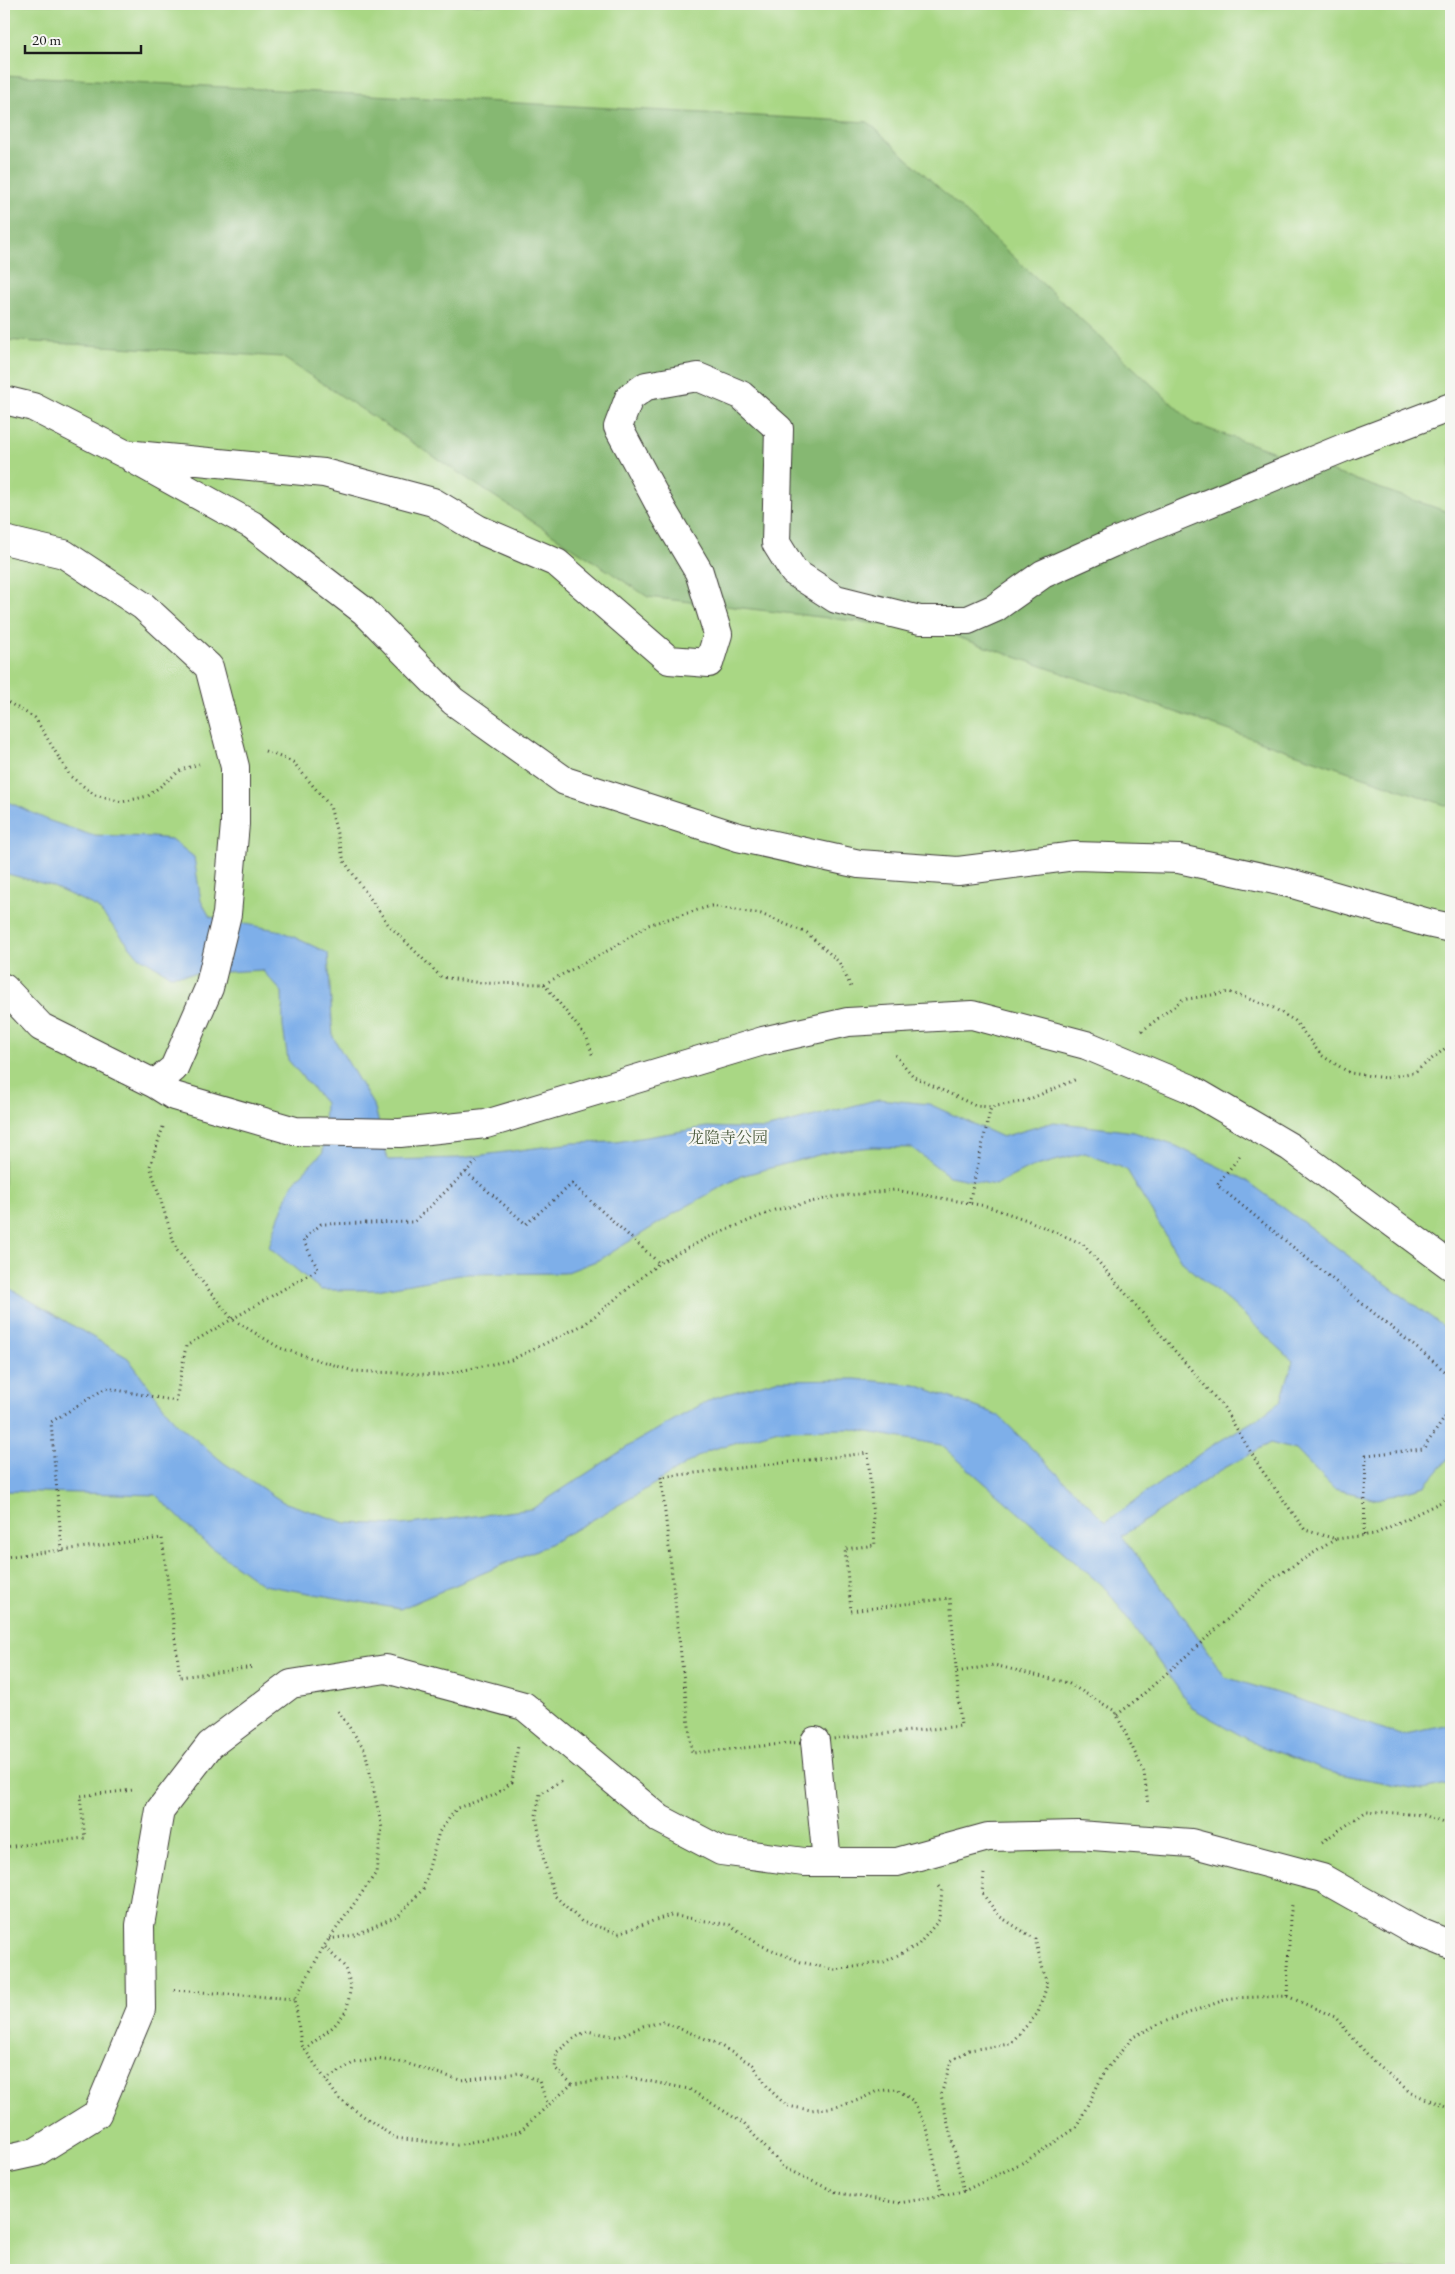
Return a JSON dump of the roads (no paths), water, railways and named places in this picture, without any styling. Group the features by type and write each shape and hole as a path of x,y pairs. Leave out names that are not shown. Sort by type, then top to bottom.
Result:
{"street":[{"path":"125,454 324,474 433,502 478,529 557,563 669,660 709,663 718,634 699,572 664,513 618,427 630,398 646,386 698,376 741,395 779,429 776,543 794,572 836,599 920,620 968,620 995,608 1043,574 1112,543 1348,446 1451,408"},
{"path":"4,400 33,407 125,454 252,526 364,611 453,701 565,781 738,837 859,864 958,871 1075,856 1179,858 1293,884 1451,928"},
{"path":"4,540 64,554 143,606 209,667 235,767 235,824 227,914 209,988 165,1090"},
{"path":"4,988 41,1027 165,1090 295,1131 400,1132 486,1124 763,1041 848,1022 972,1015 1086,1045 1189,1088 1290,1147 1451,1266"},
{"path":"4,2159 36,2152 97,2114 141,2008 140,1925 160,1810 210,1745 291,1684 386,1669 524,1706 660,1819 721,1851 804,1862 897,1862 988,1836 1078,1835 1191,1843 1322,1878 1414,1930 1451,1945"},
{"path":"814,1741 827,1862"}],"water":[{"path":"4,800 50,821 91,835 171,839 194,857 201,901 210,917 281,931 328,953 333,1037 375,1108 388,1160 461,1158 572,1143 616,1142 707,1127 765,1129 879,1099 929,1104 1002,1137 1054,1122 1134,1132 1176,1146 1246,1180 1451,1332 1451,1456 1425,1486 1377,1499 1334,1489 1296,1450 1270,1443 1221,1470 1122,1536 1187,1621 1225,1677 1313,1704 1400,1735 1451,1725 1451,1784 1422,1790 1329,1772 1258,1745 1192,1708 1107,1590 941,1445 851,1429 778,1430 707,1451 638,1494 548,1545 400,1609 263,1585 205,1543 156,1495 4,1491 4,1285 128,1358 175,1422 224,1463 283,1502 346,1523 401,1525 532,1509 635,1442 713,1398 776,1380 855,1379 916,1385 998,1415 1106,1522 1208,1448 1260,1417 1281,1401 1293,1361 1229,1301 1181,1261 1127,1170 1085,1153 1029,1168 995,1185 949,1176 912,1148 873,1147 833,1151 741,1176 680,1210 601,1259 565,1273 466,1274 377,1290 321,1290 269,1247 293,1183 323,1152 325,1103 288,1060 283,1027 282,992 262,970 170,975 137,955 97,907 49,885 4,873"}],"park label":[{"name":"龙隐寺公园","path":"728,1137"}]}
